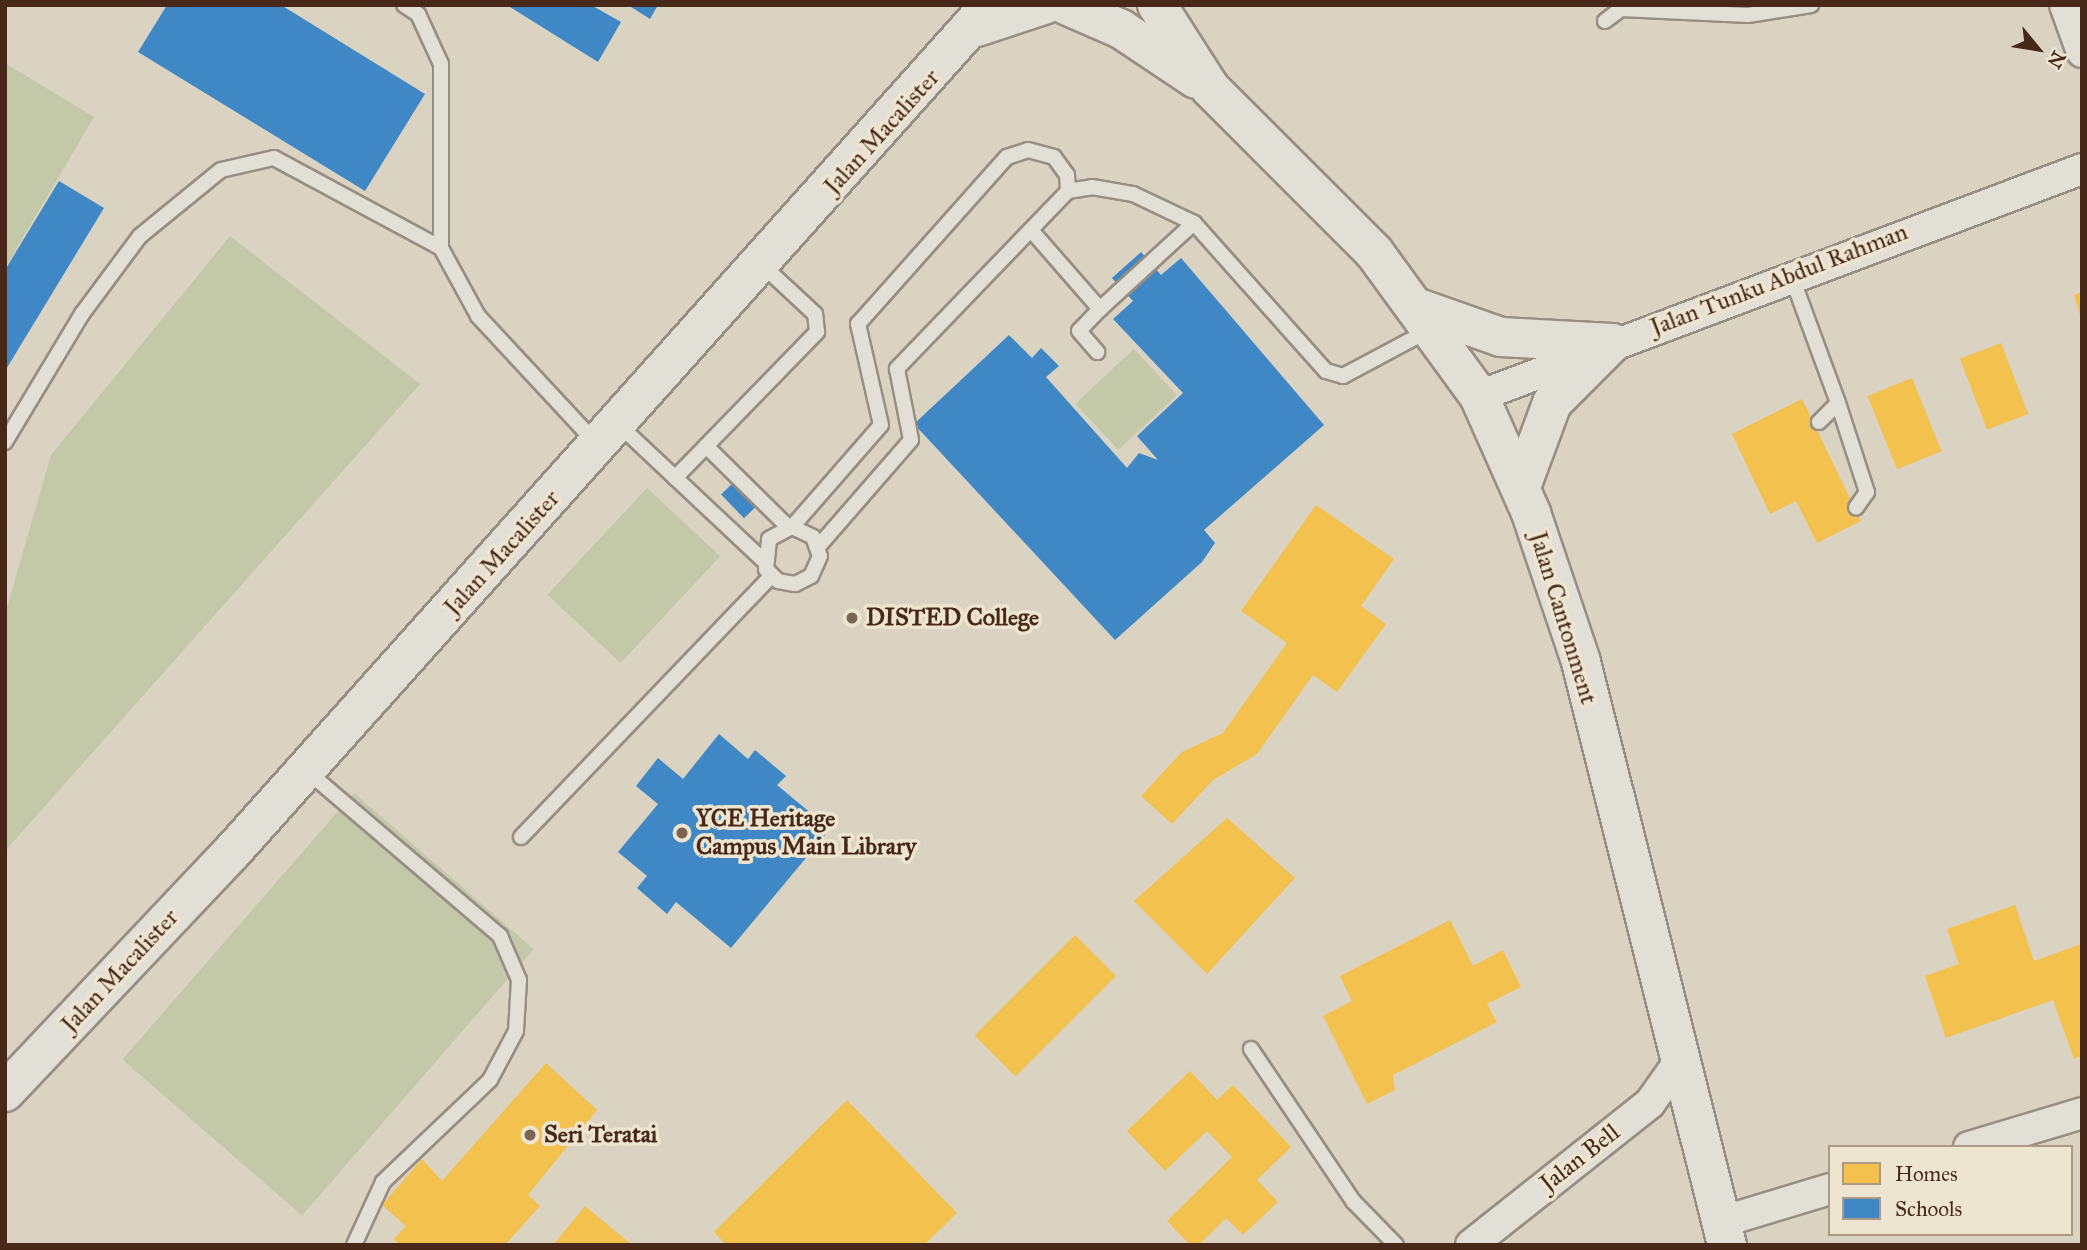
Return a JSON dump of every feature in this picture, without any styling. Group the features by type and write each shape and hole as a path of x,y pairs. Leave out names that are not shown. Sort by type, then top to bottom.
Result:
{"main road":[{"path":"983,16 1044,5"},
{"path":"1066,5 1121,29 1210,88"},
{"path":"1157,5 1210,88"},
{"name":"Jalan Macalister","path":"5,1092 306,770 983,16"},
{"name":"Jalan Cantonment","path":"1210,88 1374,252 1427,318 1479,396 1521,487 1581,662 1679,1062 1724,1233"},
{"path":"1427,318 1502,337 1612,343"},
{"path":"1521,487 1552,403 1612,343"}],"street":[{"path":"2065,5 2082,51"},
{"name":"Jalan Tunku Abdul Rahman","path":"1479,396 1791,274 2082,169"},
{"name":"Jalan Bell","path":"1471,1245 1650,1103 1679,1062"},
{"path":"1976,1145 2082,1113"},
{"path":"1724,1233 1828,1190"}],"lane":[{"path":"404,5 418,15 441,64 441,248 478,316 608,435 675,478 764,561 771,576 786,583 804,581 816,570 818,547 911,440 897,369 1068,191 1092,187 1133,194 1194,223 1326,371 1343,376 1427,318"},
{"path":"1605,21 1621,9 1748,15 1811,5"},
{"path":"764,561 768,539 790,527 881,425 858,324 1007,157 1028,150 1054,158 1067,175 1068,191"},
{"path":"5,442 82,314 140,236 221,170 274,158 441,248"},
{"path":"1097,352 1079,331 1194,223"},
{"path":"1031,230 1100,309"},
{"path":"675,478 817,332 815,314 761,264"},
{"path":"1791,274 1867,492 1856,508"},
{"path":"1819,422 1838,403"},
{"path":"706,446 790,527 807,531 818,547"},
{"path":"521,837 771,576"},
{"path":"306,770 500,936 519,979 516,1031 490,1080 383,1182 354,1245"},
{"path":"1251,1049 1354,1202 1396,1245"}],"green space":[{"path":"5,63 94,117 5,268"},
{"path":"230,236 420,384 5,851 5,614 51,455"},
{"path":"1134,349 1177,395 1118,450 1075,404"},
{"path":"647,488 720,556 621,663 547,595"},
{"path":"354,793 534,949 302,1216 122,1059"}],"building: Homes":[{"path":"2082,292 2082,318 2081,318 2074,295"},
{"path":"2001,343 2028,414 1987,430 1960,359"},
{"path":"1912,378 1942,451 1897,469 1867,396"},
{"path":"1802,399 1861,521 1817,543 1796,501 1770,514 1732,434"},
{"path":"1316,505 1394,559 1361,606 1386,624 1337,692 1313,675 1257,754 1213,780 1172,824 1141,796 1182,752 1223,733 1287,643 1241,611"},
{"path":"1227,818 1295,878 1207,974 1134,901"},
{"path":"2015,905 2034,961 2082,944 2082,1056 2074,1059 2053,1000 1946,1038 1925,976 1959,964 1947,929"},
{"path":"1450,920 1473,966 1503,950 1521,987 1487,1004 1497,1022 1393,1075 1395,1090 1367,1104 1323,1016 1352,1001 1340,976"},
{"path":"1075,935 1116,976 1016,1076 975,1035"},
{"name":"Seri Teratai","path":"546,1063 597,1110 528,1195 540,1206 505,1245 400,1245 394,1239 406,1226 382,1205 422,1159 442,1181"},
{"path":"1190,1071 1217,1100 1233,1085 1291,1147 1257,1180 1278,1202 1243,1235 1226,1218 1199,1245 1190,1245 1167,1221 1232,1157 1207,1131 1165,1171 1127,1131"},
{"path":"847,1100 957,1213 924,1245 726,1245 714,1232"},
{"path":"585,1206 632,1245 553,1245"}],"building: Schools":[{"path":"167,5 281,5 425,94 365,191 138,52"},
{"path":"507,5 591,5 621,22 598,62"},
{"path":"628,5 658,5 650,19"},
{"path":"59,181 104,208 5,371 5,270"},
{"path":"1141,252 1161,275 1181,258 1324,425 1204,530 1215,543 1202,562 1115,640 914,424 1009,335 1032,358 1041,348 1059,366 1046,377 1127,468 1139,453 1158,460 1137,436 1183,393 1113,319 1133,301 1112,278"},
{"path":"734,482 757,506 744,518 721,495"},
{"path":"719,734 748,759 755,750 786,776 777,785 830,829 731,948 676,902 667,914 637,888 647,876 618,852 658,804 636,786 658,758 683,779"}],"place":[{"name":"DISTED College","path":"852,618"},
{"name":"YCE Heritage Campus Main Library","path":"682,833"},
{"name":"Seri Teratai","path":"530,1135"}]}
